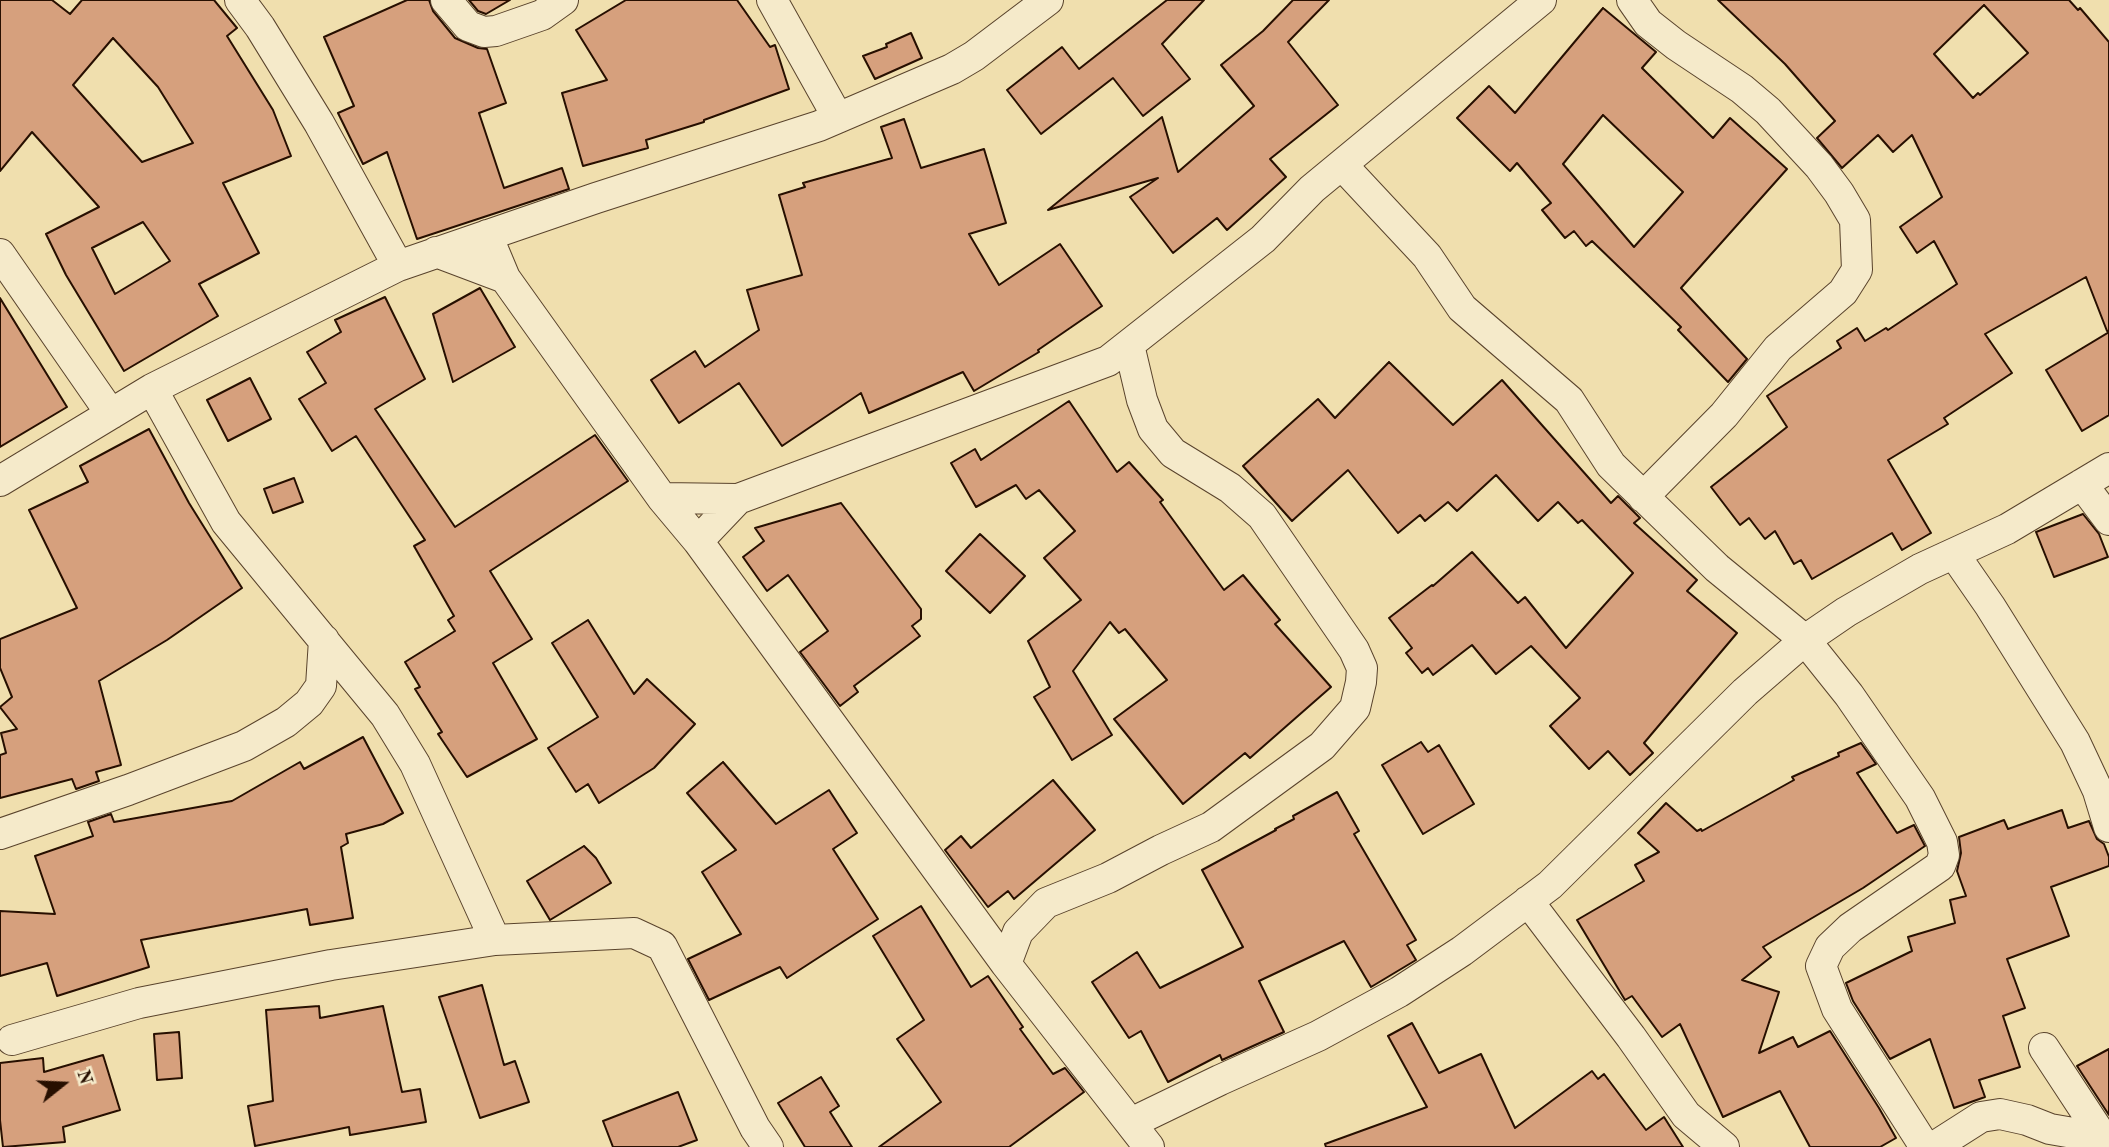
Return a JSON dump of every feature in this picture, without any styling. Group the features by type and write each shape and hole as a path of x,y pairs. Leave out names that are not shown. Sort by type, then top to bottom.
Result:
{"street":[{"path":"240,0 260,27 319,123 398,266"},
{"path":"446,0 468,26 484,32 496,31 542,15 563,0"},
{"path":"772,0 838,118"},
{"path":"662,498 738,499 1108,361 1263,239 1311,189 1541,0"},
{"path":"1632,0 1648,23 1742,89 1768,111 1819,166 1855,220 1857,270 1843,292 1778,348 1724,415 1643,497"},
{"path":"0,481 152,389 398,266 838,118 952,69 974,56 1046,1"},
{"path":"1342,164 1427,256 1462,308 1569,400 1611,465 1717,568 1805,640 1849,695 1920,798 1942,842 1944,855 1940,866 1850,928 1830,947 1821,966 1836,1009 1924,1147"},
{"path":"487,235 505,278 662,498 698,541 1006,964 1149,1147"},
{"path":"436,252 505,278"},
{"path":"0,254 111,414"},
{"path":"1006,964 1018,932 1046,903 1108,878 1211,827 1322,746 1355,708 1361,682 1362,668 1354,650 1262,516 1230,488 1173,453 1153,429 1142,400 1129,345"},
{"path":"152,389 226,522 385,715 415,764 495,940"},
{"path":"1130,1123 1318,1036 1399,992 1462,951 1550,885 1745,692 1805,640 1846,612 1920,569 2007,529 2109,467"},
{"path":"2082,484 2109,520"},
{"path":"698,541 738,499"},
{"path":"1954,554 1990,606 2075,742 2098,791 2109,827"},
{"path":"0,834 244,746 286,722 309,703 321,686 324,640"},
{"path":"1528,901 1686,1115 1724,1147"},
{"path":"12,1040 139,1003 331,965 495,940 635,933 662,946 755,1128 768,1147"},
{"path":"2044,1048 2104,1139"},
{"path":"1934,1147 1981,1117 2000,1114 2027,1119 2050,1129 2104,1139"}],"building":[{"path":"0,0 52,0 70,14 82,0 214,0 237,28 227,36 273,110 291,156 223,183 259,253 199,284 218,316 124,371 66,275 46,234 99,207 32,132 0,171","holes":["113,38 158,87 193,143 142,162 73,85","143,222 170,261 115,294 92,248"]},
{"path":"407,0 429,0 433,11 455,38 487,49 506,103 479,113 504,188 562,168 569,189 417,239 387,152 363,164 338,113 354,106 324,37"},
{"path":"469,0 510,0 486,14 478,11"},
{"path":"626,0 737,0 770,47 775,45 789,89 704,122 646,140 648,148 583,166 562,93 607,80 576,30"},
{"path":"1167,0 1204,0 1162,44 1190,79 1143,116 1113,78 1041,134 1007,90 1062,47 1079,69"},
{"path":"1293,0 1329,0 1288,42 1338,105 1270,159 1286,177 1227,230 1217,218 1173,253 1130,197 1158,178 1048,210 1162,117 1178,172 1254,106 1221,65 1263,31"},
{"path":"1718,0 2069,0 2078,10 2080,8 2109,42 2109,331 2086,277 1985,334 2012,373 1944,418 1948,424 1888,460 1931,533 1902,550 1892,533 1812,579 1801,560 1794,564 1775,531 1765,539 1749,518 1740,525 1711,487 1787,427 1767,396 1841,348 1837,341 1857,328 1865,341 1886,328 1888,330 1957,284 1934,241 1917,253 1900,227 1942,197 1912,135 1893,152 1878,135 1842,168 1817,138 1835,121 1785,64","holes":["1984,5 2028,53 1980,95 1978,93 1973,98 1934,54"]},
{"path":"1603,8 1656,52 1642,68 1713,138 1730,118 1787,169 1681,288 1747,359 1728,382 1678,330 1681,327 1592,241 1586,246 1574,231 1565,238 1542,210 1551,203 1517,163 1510,171 1457,118 1489,86 1515,113","holes":["1603,115 1683,192 1634,247 1563,164"]},
{"path":"911,33 922,58 875,79 863,56 887,47 886,44"},
{"path":"904,119 921,168 984,149 1006,223 969,234 999,285 1060,244 1102,306 1038,350 1039,352 974,391 963,372 869,413 861,393 782,446 739,383 679,423 651,380 695,351 705,367 759,330 747,290 802,275 779,195 805,187 803,183 892,158 881,127"},
{"path":"480,288 515,347 453,382 433,314"},
{"path":"385,297 425,379 375,409 455,527 595,435 628,481 490,571 532,639 493,663 537,739 467,777 438,734 442,732 415,689 420,687 405,662 455,631 448,620 454,616 414,546 425,540 356,436 332,451 299,399 326,383 307,352 341,332 335,320"},
{"path":"0,298 67,407 0,447"},
{"path":"2109,332 2109,415 2082,431 2046,370"},
{"path":"1389,362 1453,425 1502,380 1611,503 1618,496 1640,518 1634,523 1697,580 1687,591 1737,633 1644,743 1653,753 1630,775 1608,751 1589,769 1550,726 1580,698 1531,646 1496,674 1472,645 1433,675 1428,668 1422,673 1406,653 1412,648 1389,618 1433,586 1472,552 1518,603 1525,597 1566,648 1633,573 1582,520 1578,523 1558,502 1538,521 1496,475 1457,511 1448,502 1425,521 1420,515 1398,533 1348,470 1292,521 1243,466 1318,399 1335,418"},
{"path":"250,378 271,419 228,441 207,400"},
{"path":"1069,401 1117,472 1129,462 1163,500 1160,502 1224,590 1243,575 1280,620 1275,624 1331,687 1250,758 1245,753 1183,804 1114,719 1167,680 1125,629 1119,633 1110,622 1073,671 1112,735 1072,760 1034,697 1050,687 1028,641 1081,600 1044,558 1075,531 1039,490 1026,499 1016,485 976,507 951,463 975,449 981,460"},
{"path":"149,429 189,503 242,588 167,640 99,681 121,765 96,772 99,781 76,789 72,779 0,798 0,755 6,753 1,733 17,729 0,707 12,697 0,668 0,639 77,608 29,510 88,482 80,466"},
{"path":"294,478 303,502 273,513 264,489"},
{"path":"841,503 921,609 921,619 912,626 920,636 854,686 858,692 840,706 800,652 828,631 788,575 767,591 743,557 764,541 755,528"},
{"path":"2083,514 2099,534 2108,557 2054,577 2036,532"},
{"path":"980,534 1025,576 990,613 946,571"},
{"path":"588,620 634,694 647,679 695,724 654,768 599,803 588,784 576,792 548,748 598,717 552,643"},
{"path":"363,737 403,813 383,824 346,834 348,843 341,847 353,918 310,925 307,909 141,940 149,967 57,996 47,963 0,976 0,911 55,914 35,856 93,836 88,822 111,814 114,822 232,801 300,762 304,769"},
{"path":"1421,742 1428,752 1439,745 1474,804 1423,834 1382,765"},
{"path":"1861,743 1876,764 1857,773 1897,833 1914,825 1925,846 1863,888 1763,947 1771,957 1742,980 1779,992 1759,1053 1793,1037 1798,1047 1830,1031 1896,1138 1880,1147 1810,1147 1780,1091 1723,1117 1680,1024 1662,1037 1632,996 1625,1000 1577,920 1644,881 1635,865 1659,852 1638,833 1666,803 1697,831 1702,831 1794,780 1792,777"},
{"path":"723,762 776,824 829,790 857,833 833,849 878,919 787,978 780,967 709,1000 688,959 741,934 702,872 736,850 687,793"},
{"path":"1053,780 1095,830 1014,899 1008,891 988,907 945,850 961,836 971,848"},
{"path":"1337,792 1359,831 1354,834 1416,940 1407,945 1416,960 1371,987 1344,941 1259,981 1284,1032 1222,1060 1220,1055 1168,1082 1141,1031 1129,1038 1092,982 1137,952 1160,988 1243,947 1202,870 1276,830 1294,819 1293,816"},
{"path":"2062,810 2068,828 2089,821 2097,839 2104,844 2109,866 2051,887 2069,936 2007,959 2025,1008 2003,1016 2020,1067 1979,1080 1985,1097 1954,1108 1930,1039 1890,1059 1853,1001 1846,983 1912,951 1908,937 1955,923 1950,900 1966,896 1957,871 1961,853 1959,837 2004,820 2008,829"},
{"path":"584,846 596,858 611,883 550,920 527,881"},
{"path":"921,906 971,987 988,976 1023,1027 1020,1029 1053,1074 1065,1068 1084,1092 1009,1147 879,1147 941,1102 897,1039 924,1020 873,936"},
{"path":"482,985 504,1065 515,1061 529,1102 480,1118 439,997"},
{"path":"319,1006 320,1018 383,1006 402,1092 420,1089 426,1122 350,1135 349,1127 255,1146 248,1106 273,1101 266,1010"},
{"path":"1412,1023 1439,1073 1481,1054 1515,1128 1592,1071 1598,1079 1604,1074 1646,1130 1664,1117 1683,1147 1326,1147 1325,1144 1427,1107 1388,1036"},
{"path":"179,1032 182,1078 157,1080 154,1034"},
{"path":"2109,1049 2109,1115 2077,1066"},
{"path":"103,1055 120,1110 63,1127 65,1142 3,1147 0,1063 43,1058 44,1072"},
{"path":"821,1077 839,1106 830,1112 852,1147 805,1147 778,1103"},
{"path":"678,1092 697,1140 678,1147 613,1147 603,1121"}]}
